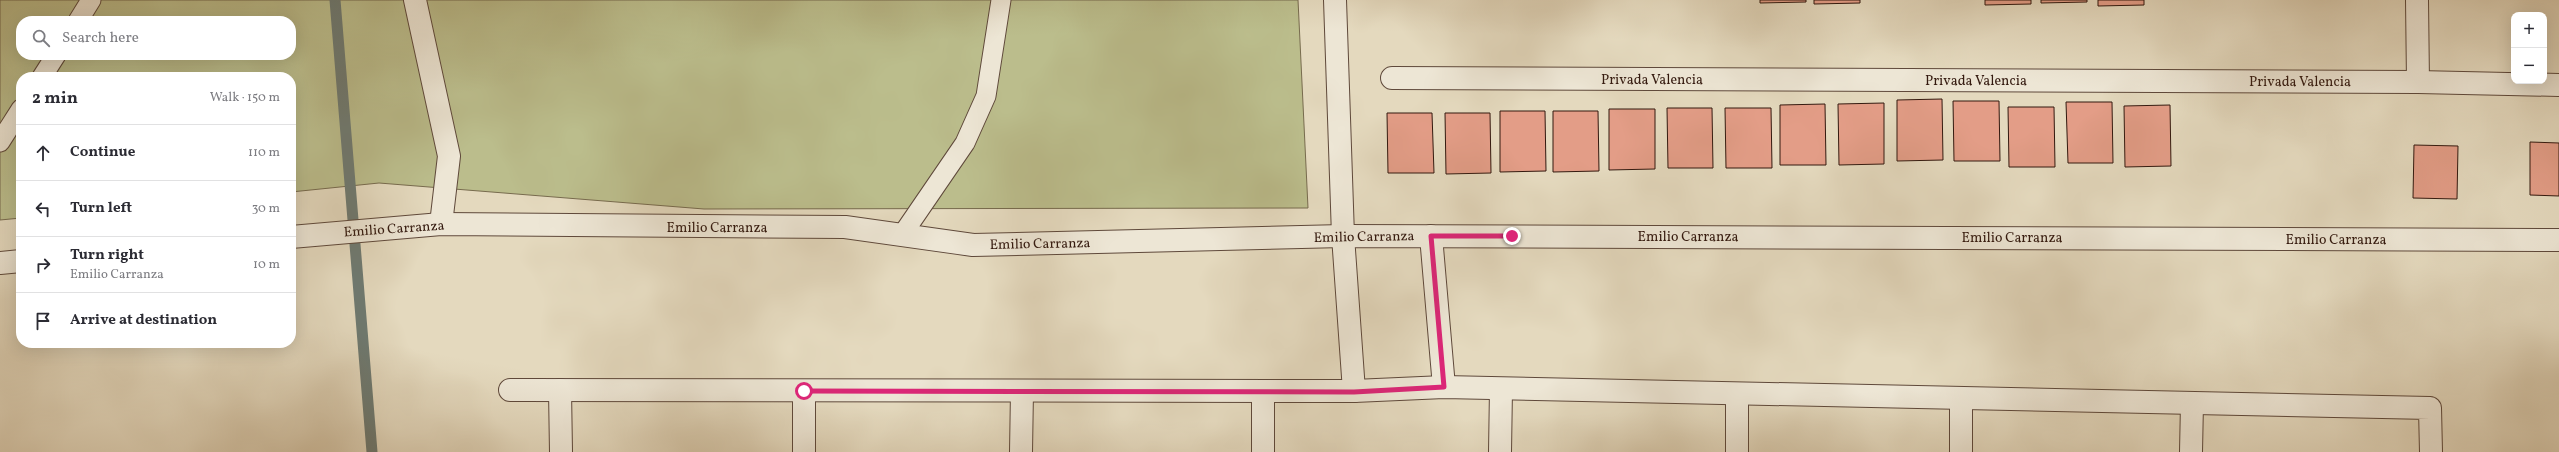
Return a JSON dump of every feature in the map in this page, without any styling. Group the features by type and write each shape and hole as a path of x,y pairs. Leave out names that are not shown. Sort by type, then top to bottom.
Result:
{"street":[{"path":"415,0 449,156 441,224"},
{"path":"1335,0 1343,236 1354,392"},
{"path":"2417,0 2418,82"},
{"name":"Privada Valencia","path":"1392,78 2418,82 2559,85"},
{"name":"Emilio Carranza","path":"296,237 441,224 845,227 973,245 1343,236 2559,240"},
{"path":"1431,236 1444,387"},
{"path":"0,263 16,261"},
{"path":"510,390 1354,392 1444,387 2430,408 2431,452"},
{"path":"1500,452 1501,389"},
{"path":"560,390 561,452"},
{"path":"804,391 804,452"},
{"path":"1021,452 1022,391"},
{"path":"1263,452 1264,391"},
{"path":"1737,394 1737,452"},
{"path":"1961,399 1961,452"},
{"path":"2191,452 2192,404"}],"lane":[{"path":"81,16 91,0"},
{"path":"902,235 965,142 986,96 1001,0"},
{"path":"45,72 53,60"},
{"path":"0,142 16,117"}],"green space":[{"path":"0,0 1298,0 1308,208 704,209 379,183 296,191 296,72 16,72 16,218 0,220"}],"building":[{"path":"1760,0 1806,0 1806,2 1760,3"},
{"path":"1814,0 1860,0 1860,3 1814,4"},
{"path":"1985,0 2031,0 2031,4 1985,5"},
{"path":"2041,0 2087,0 2087,2 2041,3"},
{"path":"2098,0 2144,0 2144,5 2098,6"},
{"path":"1942,99 1943,160 1897,161 1897,100"},
{"path":"1953,101 1999,101 2000,161 1954,161"},
{"path":"2066,102 2112,102 2113,163 2068,163"},
{"path":"1884,103 1884,164 1839,165 1838,104"},
{"path":"1825,104 1826,165 1780,165 1780,105"},
{"path":"2170,105 2171,166 2125,167 2124,106"},
{"path":"2008,107 2054,107 2055,167 2009,167"},
{"path":"1667,108 1712,108 1713,168 1668,168"},
{"path":"1725,108 1771,108 1772,168 1726,168"},
{"path":"1609,109 1655,109 1655,169 1609,170"},
{"path":"1500,111 1545,111 1546,171 1500,172"},
{"path":"1553,111 1598,111 1599,171 1553,172"},
{"path":"1387,113 1432,113 1434,173 1388,173"},
{"path":"1445,113 1490,113 1491,173 1446,174"},
{"path":"2530,142 2559,143 2559,196 2530,195"},
{"path":"2414,145 2458,146 2457,199 2413,198"}],"waterway":[{"path":"335,0 372,452"}],"route":[{"path":"804,391 1354,392 1444,387 1431,236 1512,236"}]}
